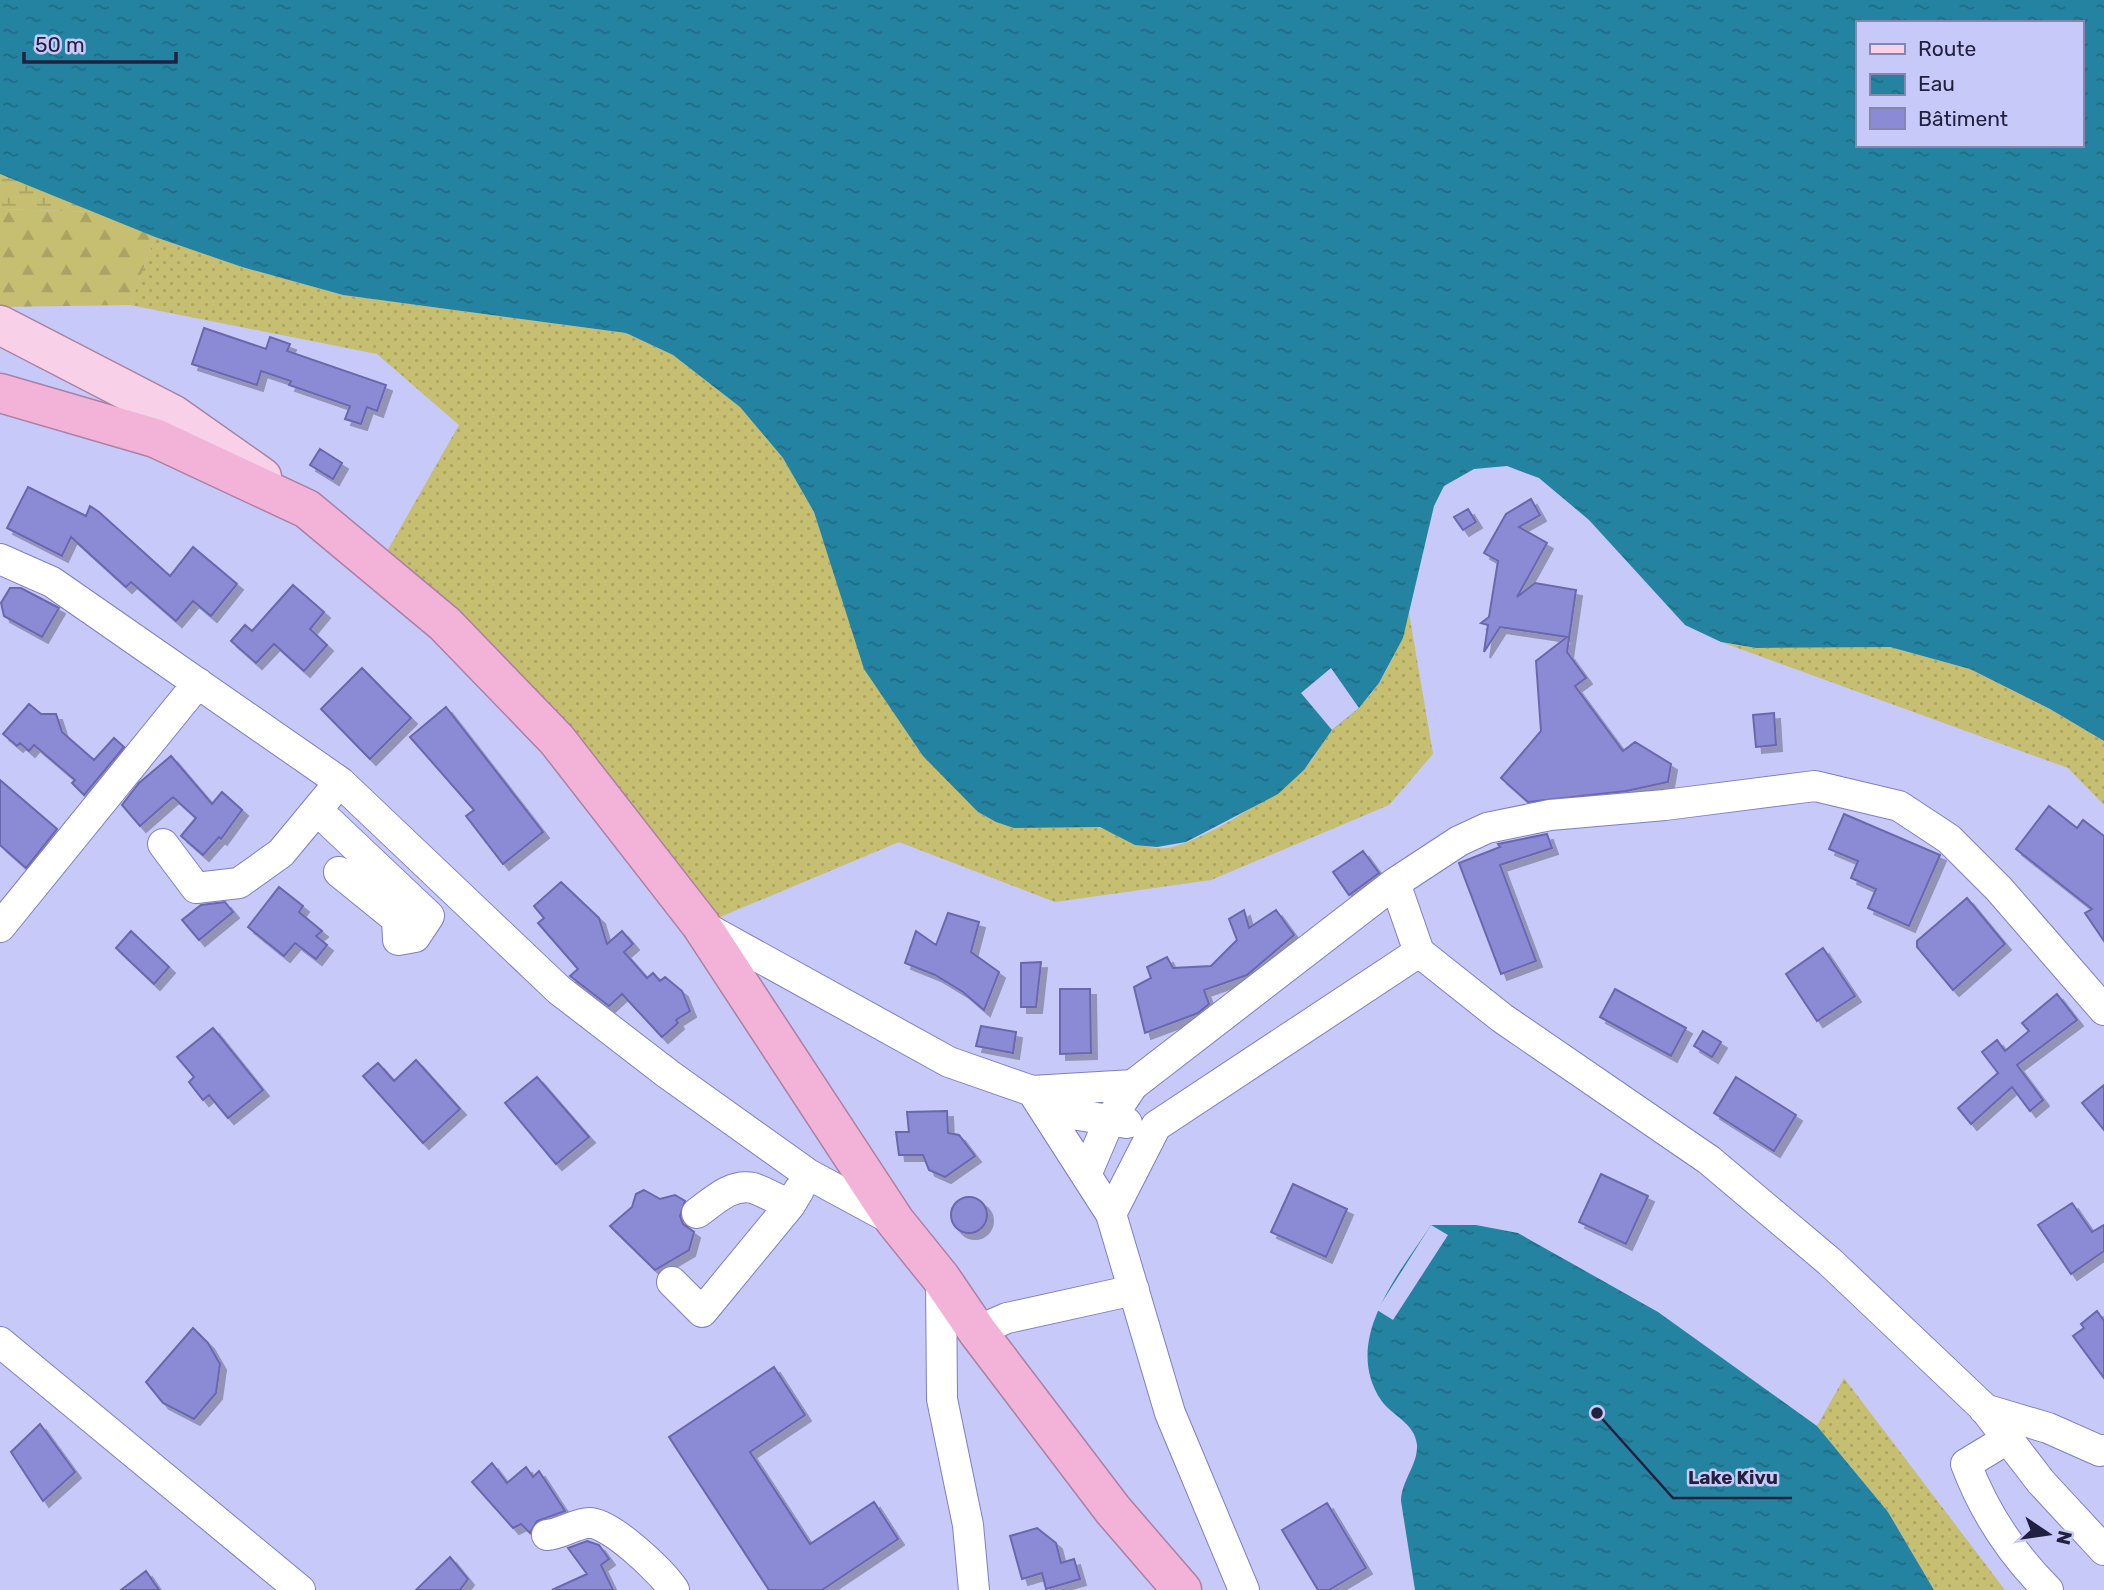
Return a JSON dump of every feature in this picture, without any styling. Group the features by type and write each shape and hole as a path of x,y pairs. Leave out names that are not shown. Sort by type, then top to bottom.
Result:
{"highway":[{"path":"0,393 155,438 307,509 445,624 557,740 701,925 895,1221 941,1278 976,1331 1113,1510 1182,1590"}],"main road":[{"path":"0,325 174,415 307,509"}],"street":[{"path":"0,559 52,582 340,782 559,990 668,1074 808,1174 895,1221"},
{"path":"0,928 198,683"},
{"path":"163,844 196,888 239,883 281,853 340,782"},
{"path":"1086,1175 1109,1121 1133,1085 1395,883 1459,841 1487,828 1513,822 1815,786 1899,806 1949,839 2008,899 2104,1010"},
{"path":"317,810 429,916 415,937 398,940 397,919 339,872"},
{"path":"1395,883 1419,952 1502,1018 1709,1160 1830,1262 1984,1408 2041,1482 2104,1550"},
{"path":"701,925 949,1062 1040,1101 1109,1121 1156,1126"},
{"path":"1111,1214 1156,1126 1419,952"},
{"path":"1040,1101 1133,1085"},
{"path":"1040,1101 1111,1214 1170,1413 1244,1590"},
{"path":"672,1282 702,1312 790,1205 808,1174"},
{"path":"697,1213 727,1190 754,1188 766,1197 790,1205"},
{"path":"941,1278 942,1399 968,1525 974,1590"},
{"path":"976,1331 1007,1318 1134,1290"},
{"path":"0,1342 300,1590"},
{"path":"1984,1408 2048,1428 2100,1451 2104,1450"},
{"path":"2009,1438 1966,1464 1980,1502 2022,1564 2048,1590"},
{"path":"547,1535 561,1534 588,1522 607,1528 666,1578 674,1590"}],"green space":[{"path":"0,174 98,212 0,209"},
{"path":"0,209 98,212 155,237 130,305 0,307"},
{"path":"155,237 242,267 343,295 626,333 673,355 740,407 783,458 814,512 865,669 978,812 992,819 1031,828 1097,827 1156,848 1167,848 1199,837 1259,803 1308,765 1337,724 1366,700 1382,678 1401,639 1409,613 1433,754 1389,805 1211,880 1055,902 899,842 701,925 378,567 459,425 377,354 130,305"},
{"path":"1721,642 1756,648 1890,647 1970,669 2050,709 2104,741 2104,805 2068,768"},
{"path":"1844,1378 2005,1590 1934,1590 1888,1512 1817,1426"}],"water":[{"path":"0,0 2104,0 2104,741 2050,709 1970,669 1890,647 1756,648 1721,642 1685,625 1589,520 1539,478 1507,466 1474,469 1444,486 1434,506 1403,638 1379,683 1359,708 1332,730 1304,770 1278,794 1186,842 1157,847 1135,845 1100,827 1014,828 978,812 923,756 864,669 814,512 783,458 740,407 673,355 626,333 343,295 242,267 155,237 0,174"},
{"path":"1431,1225 1476,1225 1518,1233 1658,1312 1817,1426 1888,1512 1934,1590 1415,1590 1401,1501 1417,1445 1408,1425 1381,1400 1370,1377 1368,1354 1371,1331 1379,1308 1404,1264"}],"pier":[{"path":"1331,668 1359,708 1332,730 1301,693"},
{"path":"1431,1225 1448,1235 1393,1320 1377,1310"}],"building":[{"path":"204,328 266,349 270,337 290,344 287,351 386,385 377,411 367,407 361,424 345,419 350,406 289,385 291,381 261,371 257,385 192,364"},
{"path":"320,449 342,463 333,479 310,465"},
{"path":"28,487 86,516 90,506 170,576 193,547 237,584 211,616 193,601 176,621 131,582 126,587 71,537 62,556 7,528"},
{"path":"1531,499 1540,515 1519,527 1547,543 1517,597 1535,583 1576,590 1567,652 1586,678 1575,686 1623,751 1635,742 1671,764 1668,782 1626,791 1528,802 1501,778 1541,731 1536,661 1567,637 1500,627 1484,652 1488,625 1481,623 1489,617 1498,561 1484,553 1506,514"},
{"path":"1468,509 1476,522 1463,530 1454,517"},
{"path":"293,585 324,612 310,629 327,645 304,671 274,644 256,663 231,641 245,625 252,631"},
{"path":"10,588 21,588 59,608 42,637 4,616 1,603"},
{"path":"362,668 411,718 370,759 321,709"},
{"path":"29,704 41,714 56,714 62,732 94,760 114,738 124,747 84,795 72,783 75,780 34,745 29,751 20,743 17,746 3,734"},
{"path":"446,707 543,832 503,864 466,816 474,810 410,737"},
{"path":"1774,713 1776,745 1756,747 1753,715"},
{"path":"171,756 212,804 222,792 242,810 221,839 219,837 203,855 181,836 196,818 173,797 140,826 122,805 139,783"},
{"path":"0,780 57,829 26,868 0,845"},
{"path":"2049,806 2077,828 2083,820 2104,836 2104,941 2085,913 2092,909 2016,849"},
{"path":"1844,814 1940,855 1909,926 1868,908 1876,889 1851,878 1858,861 1829,849"},
{"path":"1547,834 1552,848 1500,865 1536,961 1501,974 1459,863 1500,847 1498,844"},
{"path":"1363,851 1379,873 1349,895 1333,872"},
{"path":"561,882 599,918 607,944 622,931 633,944 624,952 647,978 653,973 660,981 665,977 682,991 690,1011 676,1020 678,1023 662,1037 622,994 609,1006 570,976 578,969 538,923 544,918 534,906"},
{"path":"279,887 303,906 299,912 322,931 316,936 327,945 316,959 295,943 284,956 248,927"},
{"path":"1967,898 2005,944 1953,990 1917,947 1917,941"},
{"path":"225,902 233,912 199,940 182,920 201,905"},
{"path":"1244,910 1249,928 1276,910 1294,935 1247,975 1204,990 1209,1004 1198,1013 1145,1033 1134,987 1151,978 1147,967 1167,957 1173,968 1211,966 1237,940 1229,919"},
{"path":"948,913 979,922 971,952 999,972 984,1010 963,992 935,975 905,963 916,931 936,945"},
{"path":"131,931 169,967 154,984 116,948"},
{"path":"1823,948 1855,996 1817,1021 1786,974"},
{"path":"1041,962 1036,1007 1021,1007 1021,963"},
{"path":"1060,989 1090,989 1091,1053 1060,1054"},
{"path":"1615,989 1686,1028 1671,1056 1600,1017"},
{"path":"2057,994 2077,1020 2017,1065 2043,1100 2030,1111 2012,1087 1971,1124 1958,1108 1998,1073 1982,1052 1997,1040 2005,1051 2029,1031 2022,1023"},
{"path":"981,1026 1016,1032 1013,1053 976,1046"},
{"path":"213,1028 263,1090 228,1118 209,1095 203,1100 189,1082 194,1077 177,1057"},
{"path":"1703,1031 1721,1042 1712,1057 1694,1046"},
{"path":"416,1060 460,1109 423,1143 363,1076 378,1063 394,1081"},
{"path":"537,1077 589,1137 556,1164 505,1103"},
{"path":"1736,1077 1796,1115 1774,1151 1714,1113"},
{"path":"2104,1085 2104,1130 2082,1103"},
{"path":"947,1111 948,1133 959,1135 975,1156 945,1177 929,1170 923,1155 899,1155 896,1132 909,1132 907,1112"},
{"path":"1601,1174 1648,1196 1626,1244 1579,1222"},
{"path":"1293,1184 1347,1209 1326,1257 1271,1232"},
{"path":"644,1190 660,1199 675,1195 685,1201 680,1216 683,1224 694,1232 689,1250 655,1270 610,1226 632,1207 636,1194"},
{"path":"969,1197 982,1202 987,1215 982,1228 969,1233 956,1228 951,1215 956,1202"},
{"path":"2072,1203 2092,1232 2104,1225 2104,1251 2071,1274 2038,1225"},
{"path":"2097,1311 2104,1321 2104,1378 2073,1336 2084,1328 2081,1324"},
{"path":"193,1328 208,1343 220,1364 216,1393 194,1419 163,1403 146,1382"},
{"path":"774,1367 805,1415 750,1452 810,1544 874,1502 898,1539 822,1590 769,1590 669,1437"},
{"path":"40,1424 75,1472 43,1501 11,1452"},
{"path":"492,1463 507,1483 526,1467 533,1477 539,1471 565,1511 537,1521 530,1533 521,1524 513,1528 472,1482"},
{"path":"1327,1503 1366,1568 1329,1590 1318,1590 1282,1530"},
{"path":"1037,1528 1056,1543 1061,1563 1074,1559 1080,1579 1046,1589 1042,1573 1022,1579 1010,1536"},
{"path":"587,1541 599,1545 609,1559 601,1565 613,1590 552,1590 587,1574 568,1548"},
{"path":"450,1557 468,1579 460,1590 416,1590"},
{"path":"146,1571 159,1590 121,1590"}],"place":[{"name":"Lake Kivu","path":"1597,1413"}]}
